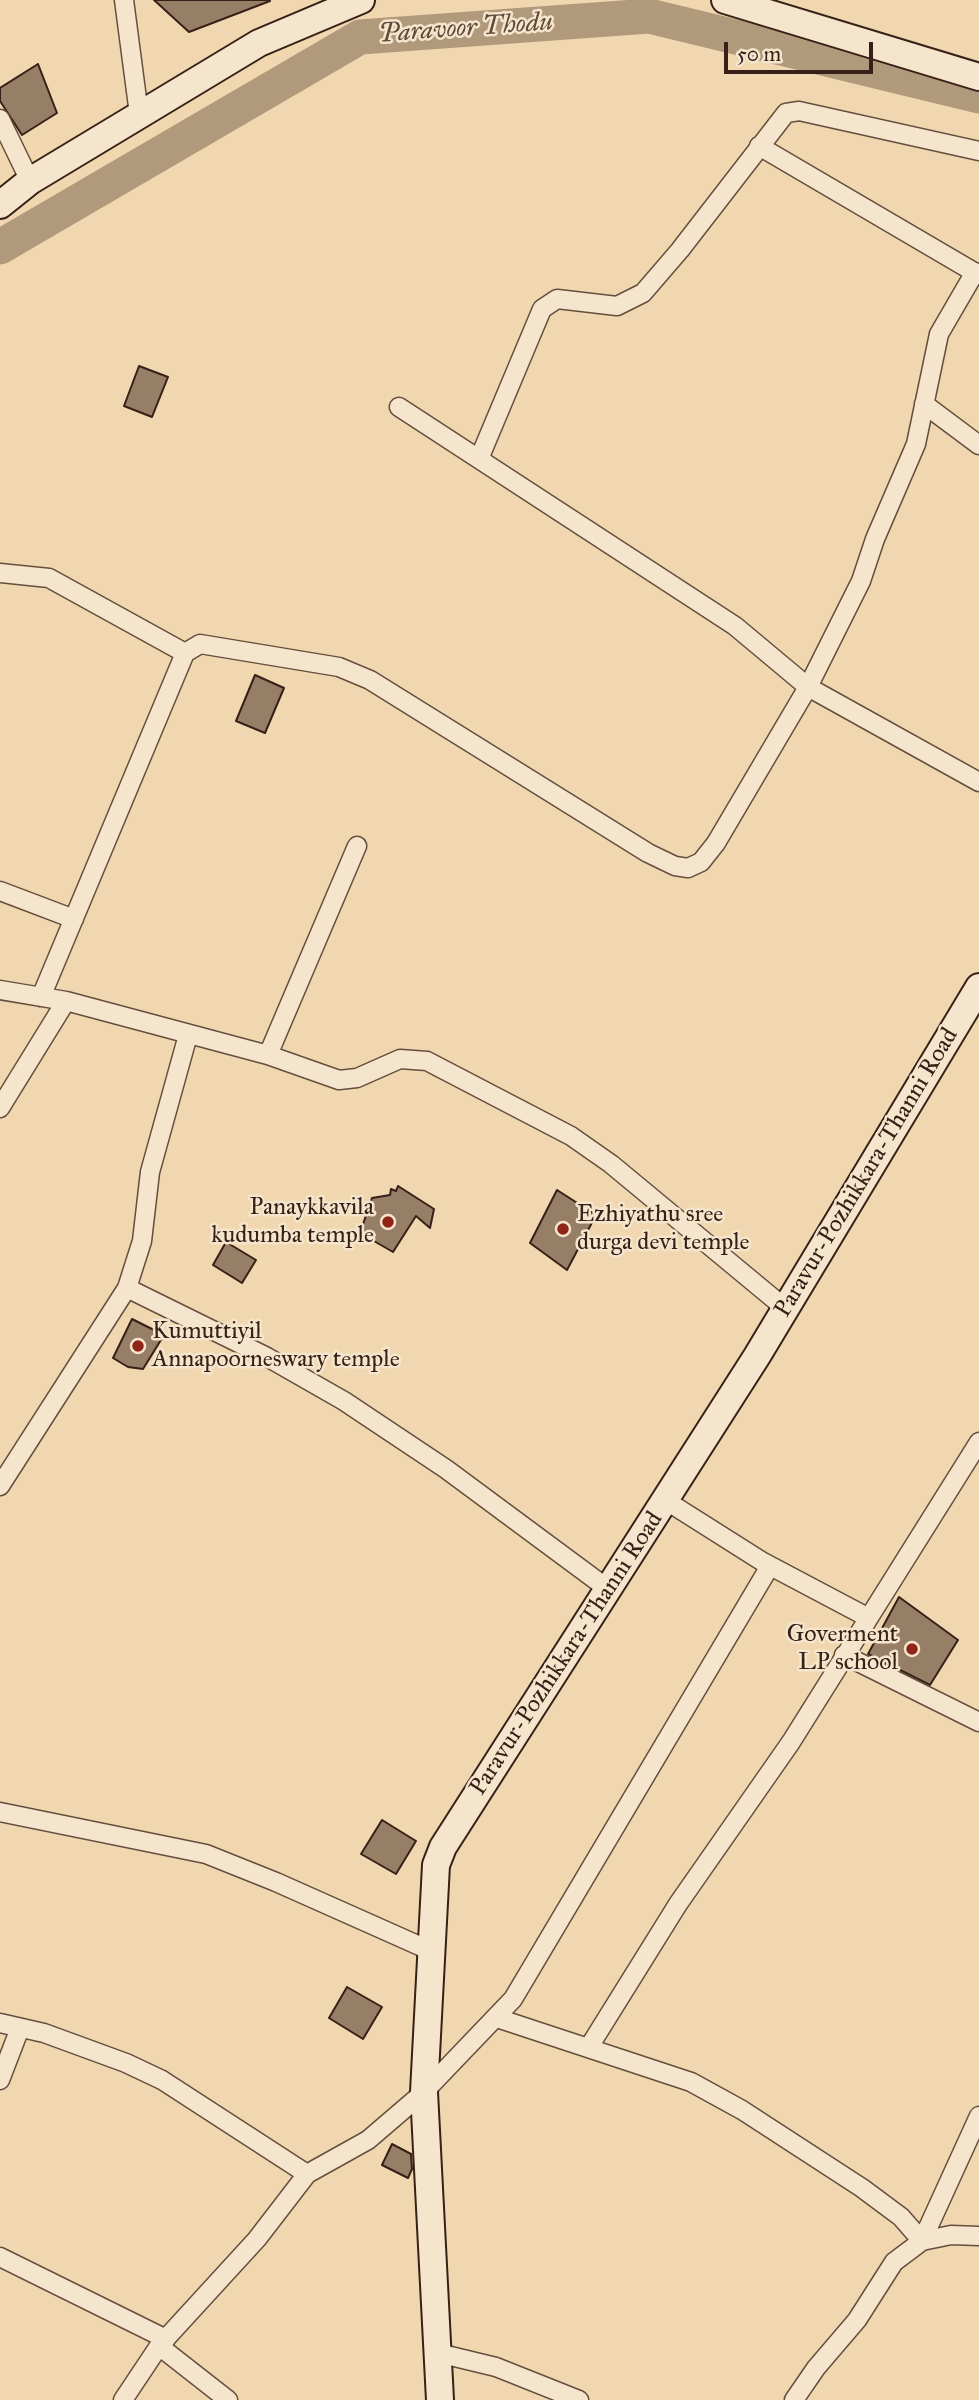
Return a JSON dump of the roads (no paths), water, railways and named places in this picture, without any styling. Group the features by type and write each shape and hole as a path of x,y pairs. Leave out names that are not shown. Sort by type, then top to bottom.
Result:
{"main road":[{"path":"0,205 30,181 259,43 361,0"},
{"path":"725,0 979,76"},
{"name":"Paravur-Pozhikkara-Thanni Road","path":"440,2400 424,2092 434,1880 443,1847 786,1308 979,987"}],"street":[{"path":"124,0 139,114"},
{"path":"479,459 535,322 548,302 571,300 617,306 643,292 680,250 786,113 799,111 979,151"},
{"path":"0,119 30,181"},
{"path":"41,997 184,653 200,644 310,660 370,680 649,853 675,866 688,868 701,862 716,844 808,687 861,581 875,539 916,444 939,334 977,274 759,146"},
{"path":"924,404 979,445"},
{"path":"399,407 735,626 808,687 979,782"},
{"path":"0,573 49,578 184,653"},
{"path":"268,1055 357,846"},
{"path":"0,891 74,919"},
{"path":"0,990 66,1001 268,1055 339,1080 356,1078 400,1059 428,1061 570,1136 611,1164 786,1308"},
{"path":"0,1108 66,1001"},
{"path":"0,1486 127,1288 142,1241 150,1172 188,1035"},
{"path":"127,1288 267,1357 344,1401 446,1469 608,1589"},
{"path":"589,2047 678,1904 790,1742 979,1442"},
{"path":"665,1500 770,1566 867,1617"},
{"path":"123,2400 162,2343 257,2239 307,2174 368,2140 424,2092 513,2000 770,1566"},
{"path":"844,1655 979,1722"},
{"path":"0,1812 206,1854 431,1951"},
{"path":"497,2018 691,2082 742,2110 862,2188 901,2217 922,2241"},
{"path":"0,2023 44,2033 127,2063 162,2080 307,2174"},
{"path":"0,2080 20,2028"},
{"path":"922,2241 979,2116"},
{"path":"794,2400 816,2368 857,2320 894,2262 922,2241 951,2235 979,2236"},
{"path":"0,2257 162,2343 228,2400"},
{"path":"438,2353 496,2367 579,2400"}],"waterway":[{"name":"Paravoor Thodu","path":"0,247 360,37 649,16 979,96"}],"place":[{"name":"Panaykkavila kudumba temple","path":"388,1222"},
{"name":"Ezhiyathu sree durga devi temple","path":"563,1229"},
{"name":"Kumuttiyil Annapoorneswary temple","path":"138,1346"},
{"name":"Goverment LP school","path":"912,1649"}]}
